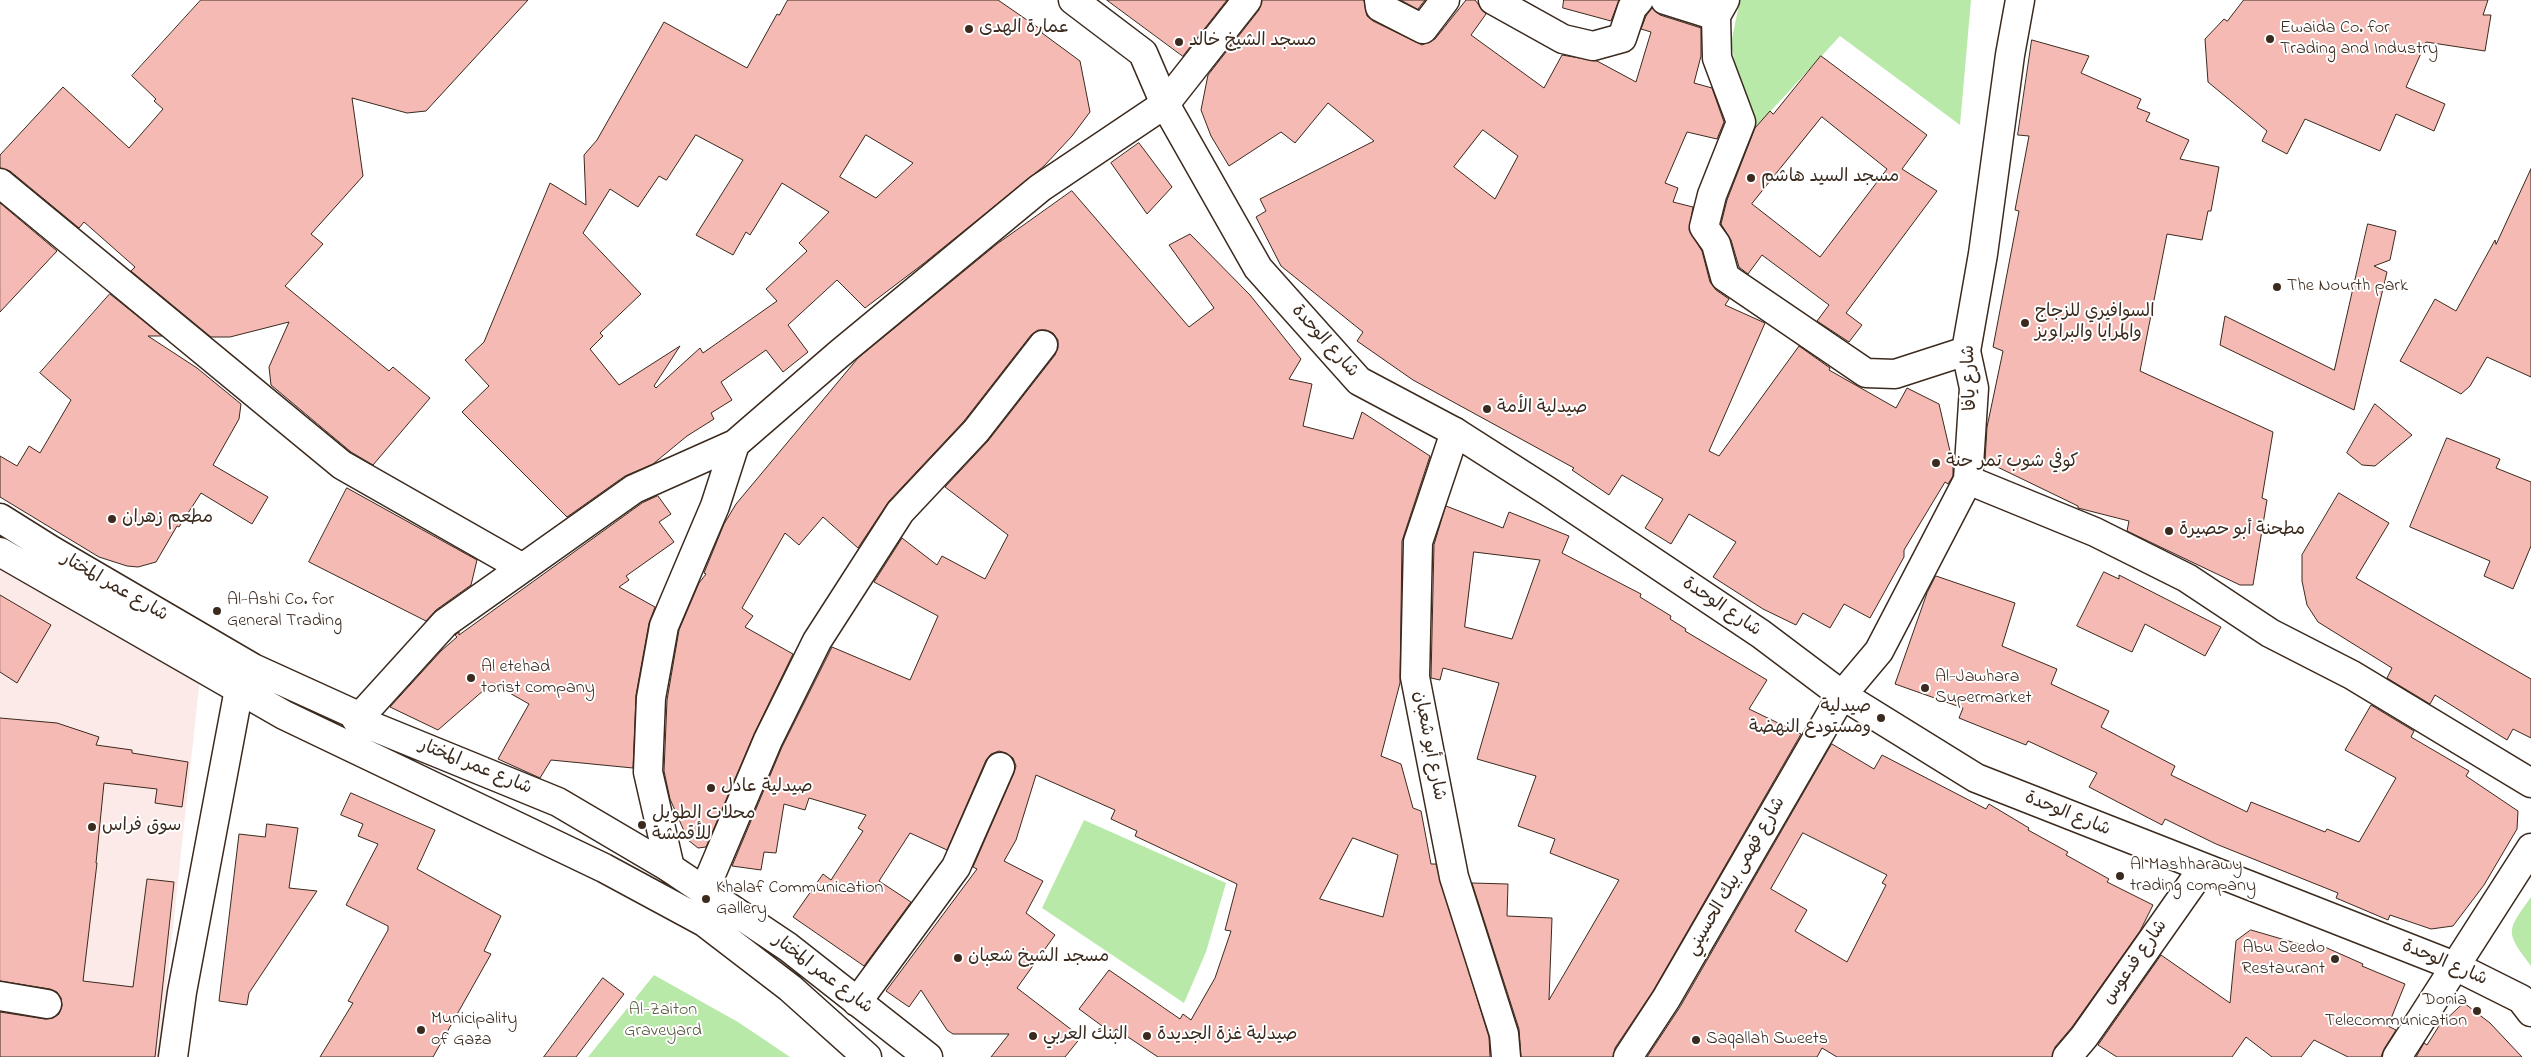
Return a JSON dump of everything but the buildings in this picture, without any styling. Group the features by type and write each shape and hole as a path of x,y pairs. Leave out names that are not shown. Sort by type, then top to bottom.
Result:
{"street":[{"name":"شارع الوحدة","path":"1073,0 1143,53 1165,104 1258,268 1359,381 1455,432 1549,492 1761,634 1842,695 1976,778 2456,967 2521,999 2531,1012"},
{"path":"358,720 445,623 522,566 634,489 735,444 839,354 1040,188 1165,104 1247,0"},
{"path":"1379,0 1380,7 1423,29 1445,0"},
{"path":"1493,0 1563,39 1594,46 1622,38 1632,8 1639,0"},
{"path":"1665,0 1720,8 1717,58 1741,122 1712,195 1704,226 1716,244 1725,277 1866,373 1895,374 1966,352"},
{"name":"شارع يافا","path":"1842,695 1879,651 1968,480 1974,388 1966,352 1983,254 2010,55 2020,0"},
{"path":"0,183 342,465 522,566"},
{"path":"704,891 768,740 817,640 900,512 976,431 1043,345"},
{"name":"شارع أبو شعبان","path":"1455,432 1418,542 1415,677 1454,877 1504,1034 1506,1057"},
{"path":"670,868 648,772 650,698 664,626 716,506 735,444"},
{"path":"1968,480 2095,532 2187,578 2270,632 2352,675 2531,783"},
{"name":"شارع عمر المختار","path":"0,518 50,550 253,668 352,713 358,720 558,802 670,868 788,947 928,1057"},
{"name":"شارع عمر المختار","path":"0,552 284,715 604,868 704,922 790,988 867,1057"},
{"path":"174,1057 182,992 239,689"},
{"name":"شارع فهمى بيك الحسيني","path":"1628,1057 1666,999 1842,695"},
{"path":"857,1002 956,867 1000,767"},
{"path":"2397,1057 2531,848"},
{"name":"شارع فدعوس","path":"2067,1057 2084,1037 2203,868"},
{"path":"0,996 47,1004"}],"shaded area":[{"name":"سوق فراس","path":"0,536 203,650 159,1057 0,1057"}],"green space":[{"path":"1740,0 1971,0 1960,125 1840,36 1755,128 1737,76 1731,43"},
{"path":"1084,820 1226,883 1206,952 1184,1003 1042,908"},
{"path":"2531,897 2531,966 2513,938 2512,932 2513,925"},
{"name":"Al-Zaiton Graveyard","path":"654,975 738,1022 790,1057 588,1057"}],"place":[{"name":"عمارة الهدى","path":"969,29"},
{"name":"Ewaida Co. for Trading and Industry","path":"2270,39"},
{"name":"مسجد الشيخ خالد","path":"1179,42"},
{"name":"مسجد السيد هاشم","path":"1751,178"},
{"name":"The Nourth park","path":"2277,287"},
{"name":"السوافيري للزجاج والمرايا والبراويز","path":"2025,323"},
{"name":"صيدلية الأمة","path":"1487,409"},
{"name":"كوفي شوب تمر حنة","path":"1936,463"},
{"name":"مطعم زهران","path":"112,519"},
{"name":"مطحنة أبو حصيرة","path":"2169,531"},
{"name":"Al-Ashi Co. for General Trading","path":"217,611"},
{"name":"Al etehad torist company","path":"471,678"},
{"name":"Al-Jawhara Supermarket","path":"1925,688"},
{"name":"صيدلية ومستودع النهضة","path":"1881,718"},
{"name":"صيدلية عادل","path":"711,788"},
{"name":"محلات الطويل للأقمشة","path":"642,825"},
{"name":"سوق فراس","path":"92,827"},
{"name":"Al Mashharawy trading company","path":"2120,876"},
{"name":"Khalaf Communication Gallery","path":"706,899"},
{"name":"مسجد الشيخ شعبان","path":"958,958"},
{"name":"Abu Seedo Restaurant","path":"2335,959"},
{"name":"Donia Telecommunication","path":"2477,1011"},
{"name":"Municipality of Gaza","path":"421,1030"},
{"name":"البنك العربي","path":"1033,1036"},
{"name":"صيدلية غزة الجديدة","path":"1147,1036"},
{"name":"Saqallah Sweets","path":"1696,1040"}]}
